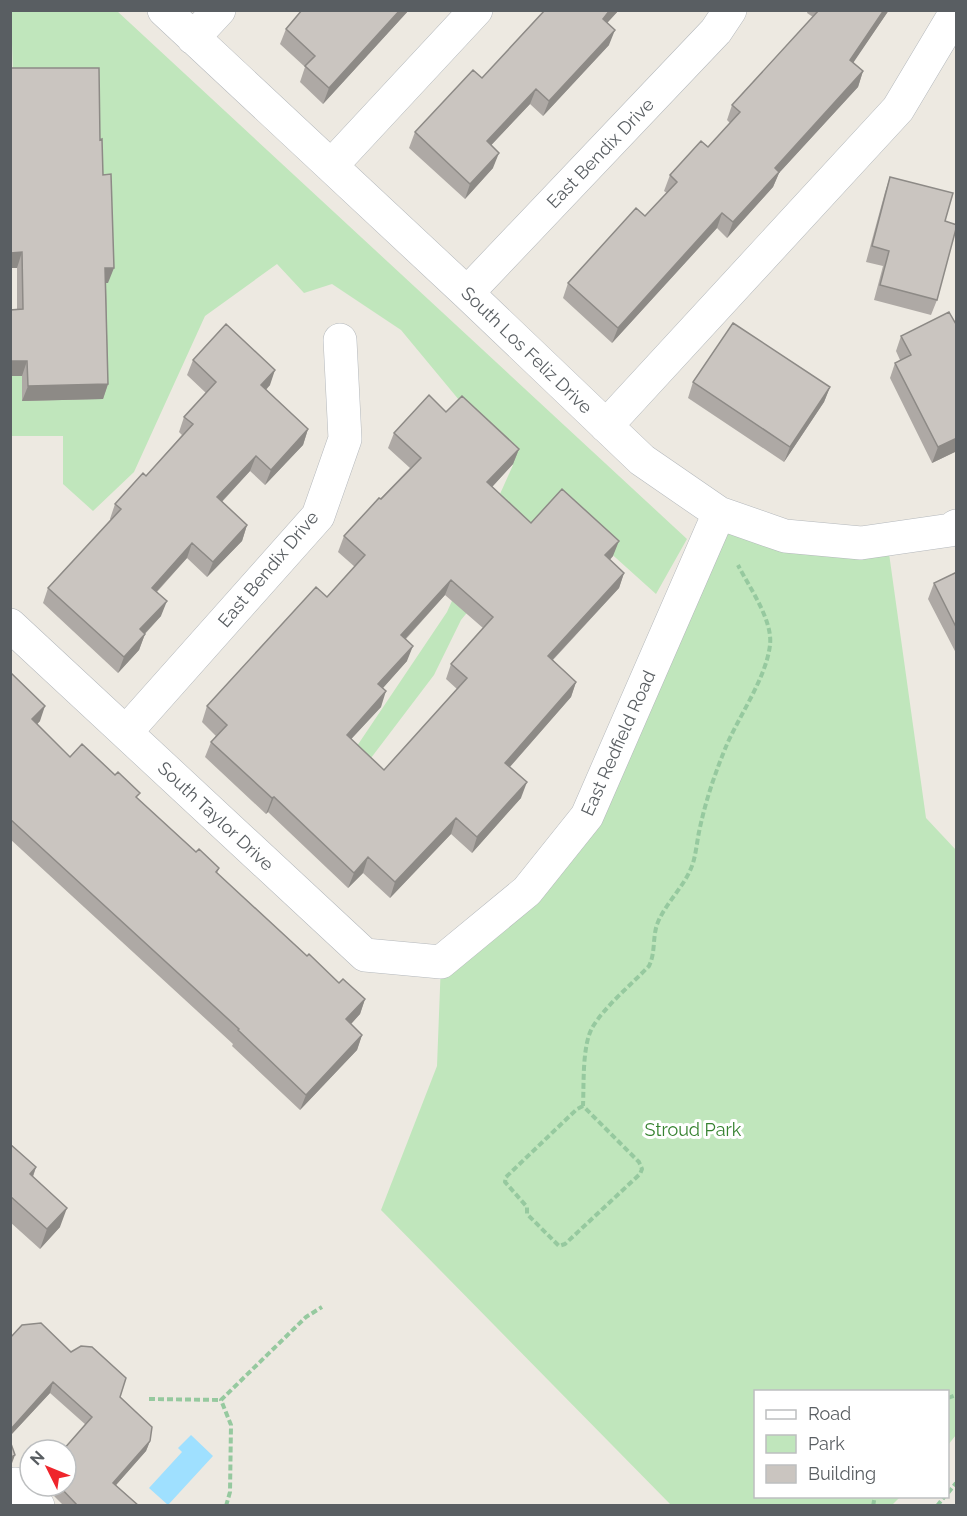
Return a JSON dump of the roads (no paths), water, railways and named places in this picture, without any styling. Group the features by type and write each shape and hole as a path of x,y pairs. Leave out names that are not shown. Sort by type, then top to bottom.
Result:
{"street":[{"name":"South Los Feliz Drive","path":"164,10 642,460 719,513 785,536 861,543 951,530 957,526"},
{"path":"193,38 219,10"},
{"path":"331,166 476,10"},
{"name":"East Bendix Drive","path":"467,293 716,31 730,10"},
{"path":"606,426 898,109 957,12"},
{"name":"East Bendix Drive","path":"126,732 318,516 345,439 340,340"},
{"name":"East Redfield Road","path":"441,962 527,891 587,816 719,513"},
{"name":"South Taylor Drive","path":"10,625 365,955 441,962"},
{"path":"10,1489 15,1484 38,1506"}],"water":[{"path":"191,1435 213,1456 168,1505 149,1488 182,1452 178,1448"}],"park label":[{"name":"Stroud Park","path":"693,1129"}]}
